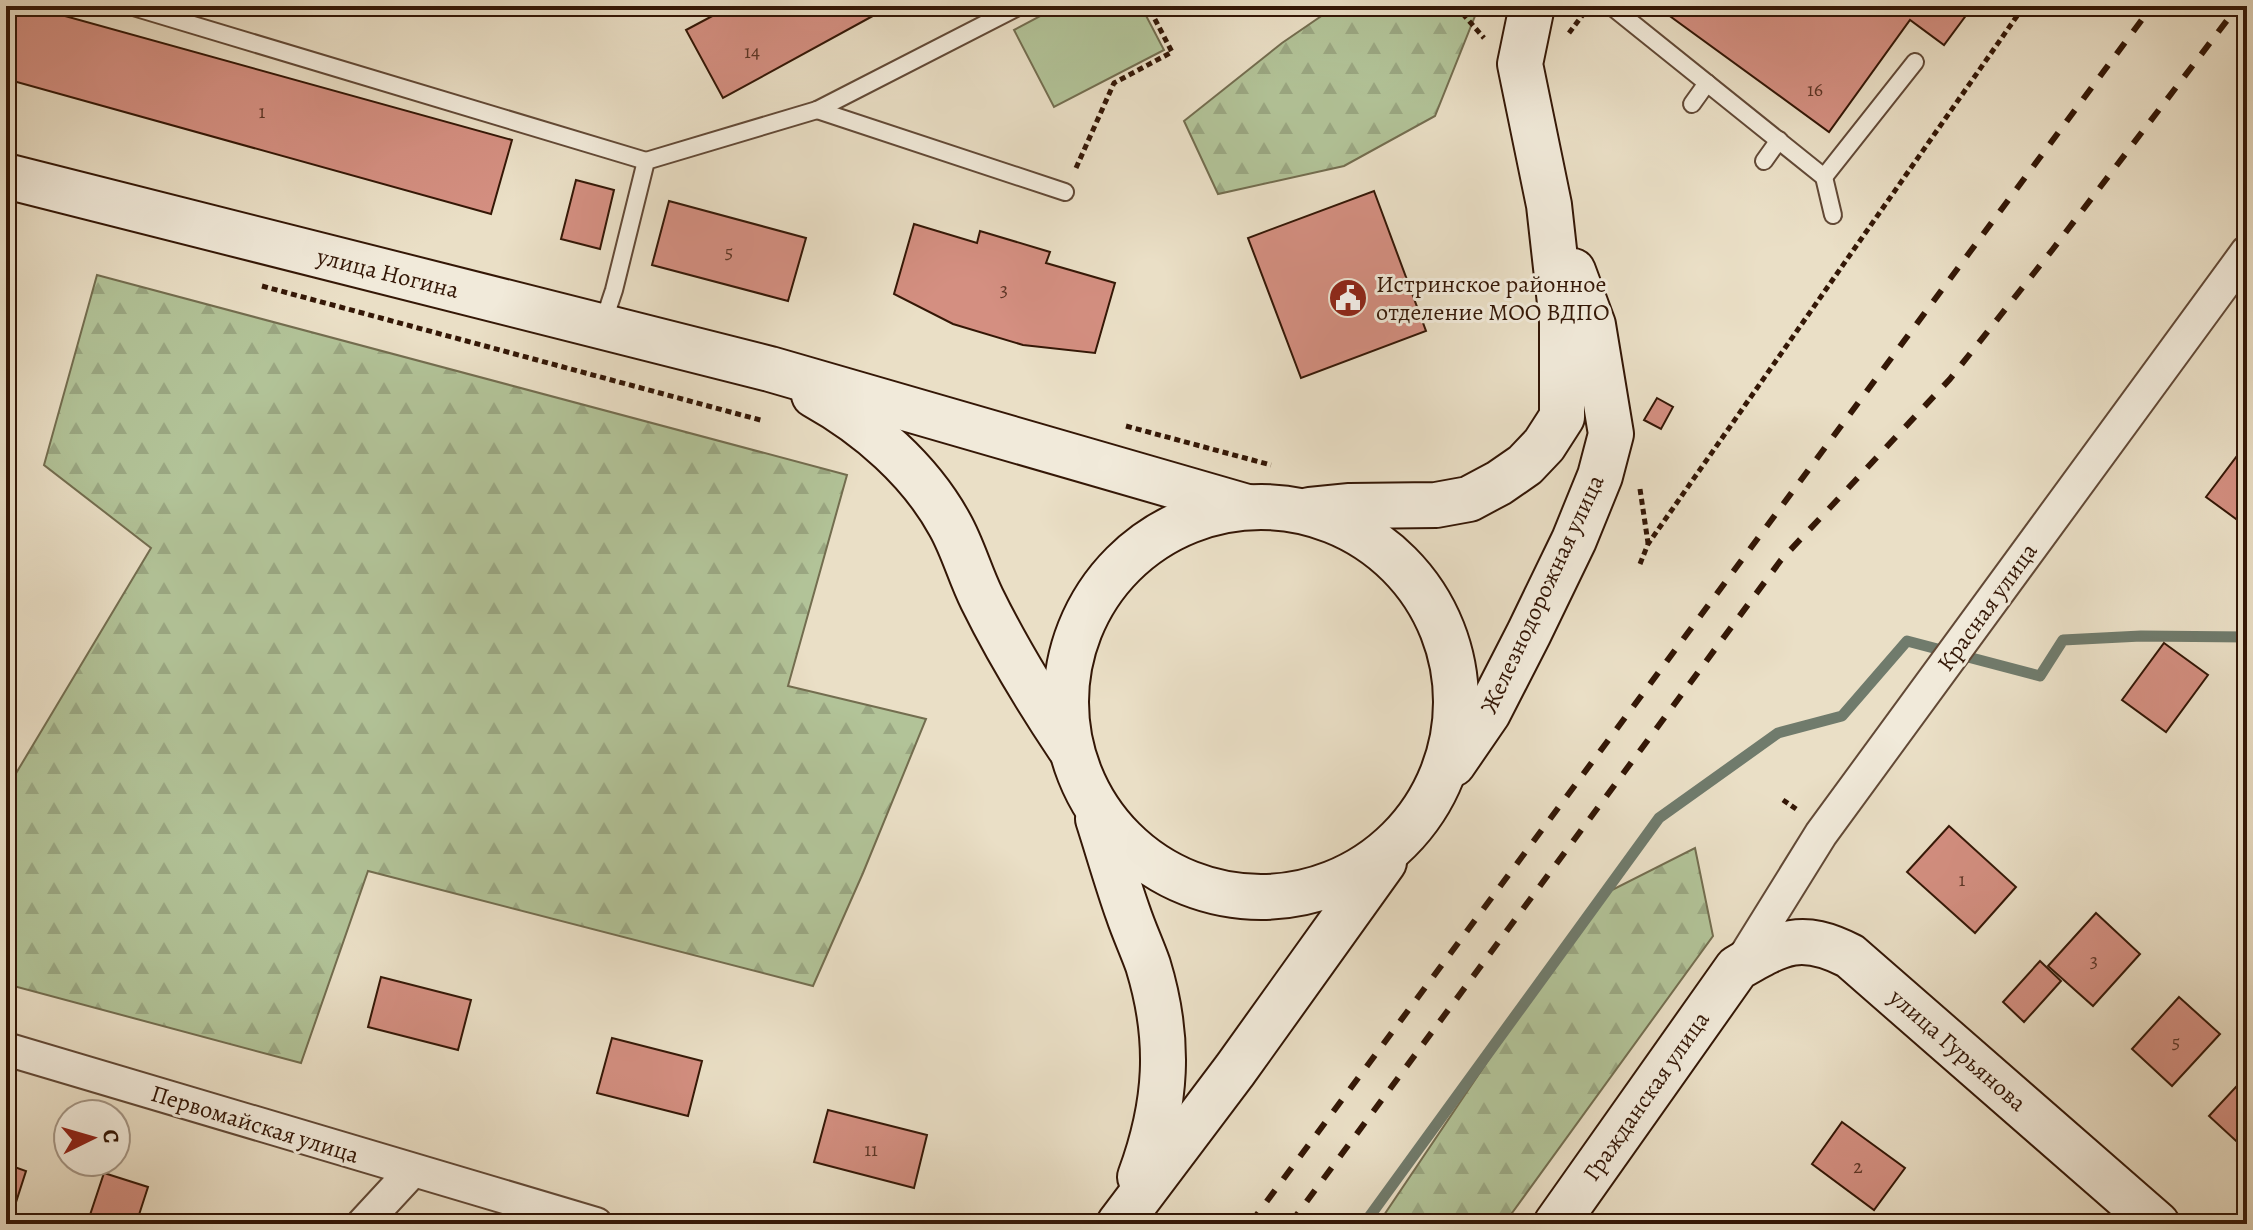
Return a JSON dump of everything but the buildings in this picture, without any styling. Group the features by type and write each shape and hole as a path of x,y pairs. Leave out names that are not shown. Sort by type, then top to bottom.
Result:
{"street":[{"name":"Железнодорожная улица","path":"1302,511 1350,506 1436,505 1469,499 1525,465 1544,445 1562,417 1562,321 1549,205 1520,64 1532,6"},
{"name":"улица Ногина","path":"6,176 770,369"},
{"name":"Железнодорожная улица","path":"1437,788 1488,713 1529,633 1579,527 1600,476 1611,434 1593,325 1549,205"},
{"name":"Красная улица","path":"1737,968 1821,834 2247,252"},
{"path":"770,369 1247,507"},
{"path":"770,369 836,407 871,433 920,483 950,525 981,597 1026,682 1071,750 1095,809 1147,963 1163,1037 1160,1111 1150,1151 1124,1217"},
{"path":"1071,750 1066,716 1066,682 1085,617 1102,587 1152,540 1181,523 1213,512 1247,507 1281,507 1347,526 1376,544 1401,566 1423,593 1451,655 1456,688 1456,723 1449,756 1437,788 1419,818 1397,843 1235,1070 1124,1217"},
{"path":"1095,809 1120,839 1156,867 1207,891 1241,897 1275,898 1330,885 1370,865 1397,843"},
{"name":"улица Гурьянова","path":"1737,968 1774,947 1803,941 1826,944 1850,956 2157,1224"},
{"name":"Гражданская улица","path":"1556,1224 1737,968"},
{"name":"Первомайская улица","path":"6,1049 596,1224"},
{"path":"363,1224 412,1171"}],"lane":[{"path":"130,6 646,161 817,110 1020,6"},
{"path":"1611,6 1824,177 1833,215"},
{"path":"1824,177 1915,62"},
{"path":"1692,104 1707,83"},
{"path":"817,110 1065,192"},
{"path":"1764,161 1779,140"},
{"path":"602,326 646,161"}],"path":[{"path":"1065,192 1114,83 1172,52 1148,6"},
{"path":"1456,6 1489,44"},
{"path":"1640,564 1648,544 2024,6"},
{"path":"248,282 764,421"}],"green space":[{"path":"1059,6 1141,6 1164,50 1054,107 1014,30"},
{"path":"1336,6 1479,6 1435,116 1344,166 1218,194 1184,121 1282,43"},
{"path":"97,275 847,475 788,686 926,719 813,986 368,871 301,1063 6,984 6,790 151,548 44,465"},
{"path":"1695,848 1713,936 1504,1224 1378,1224 1598,897"}],"waterway":[{"path":"1364,1224 1659,818 1778,733 1842,716 1907,641 2040,676 2063,640 2141,636 2247,637"}],"railway":[{"path":"1250,1224 2152,6"},
{"path":"1290,1224 1781,560 1950,379 2238,6"}],"place":[{"name":"Истринское районное отделение МОО ВДПО","path":"1348,298"}]}
